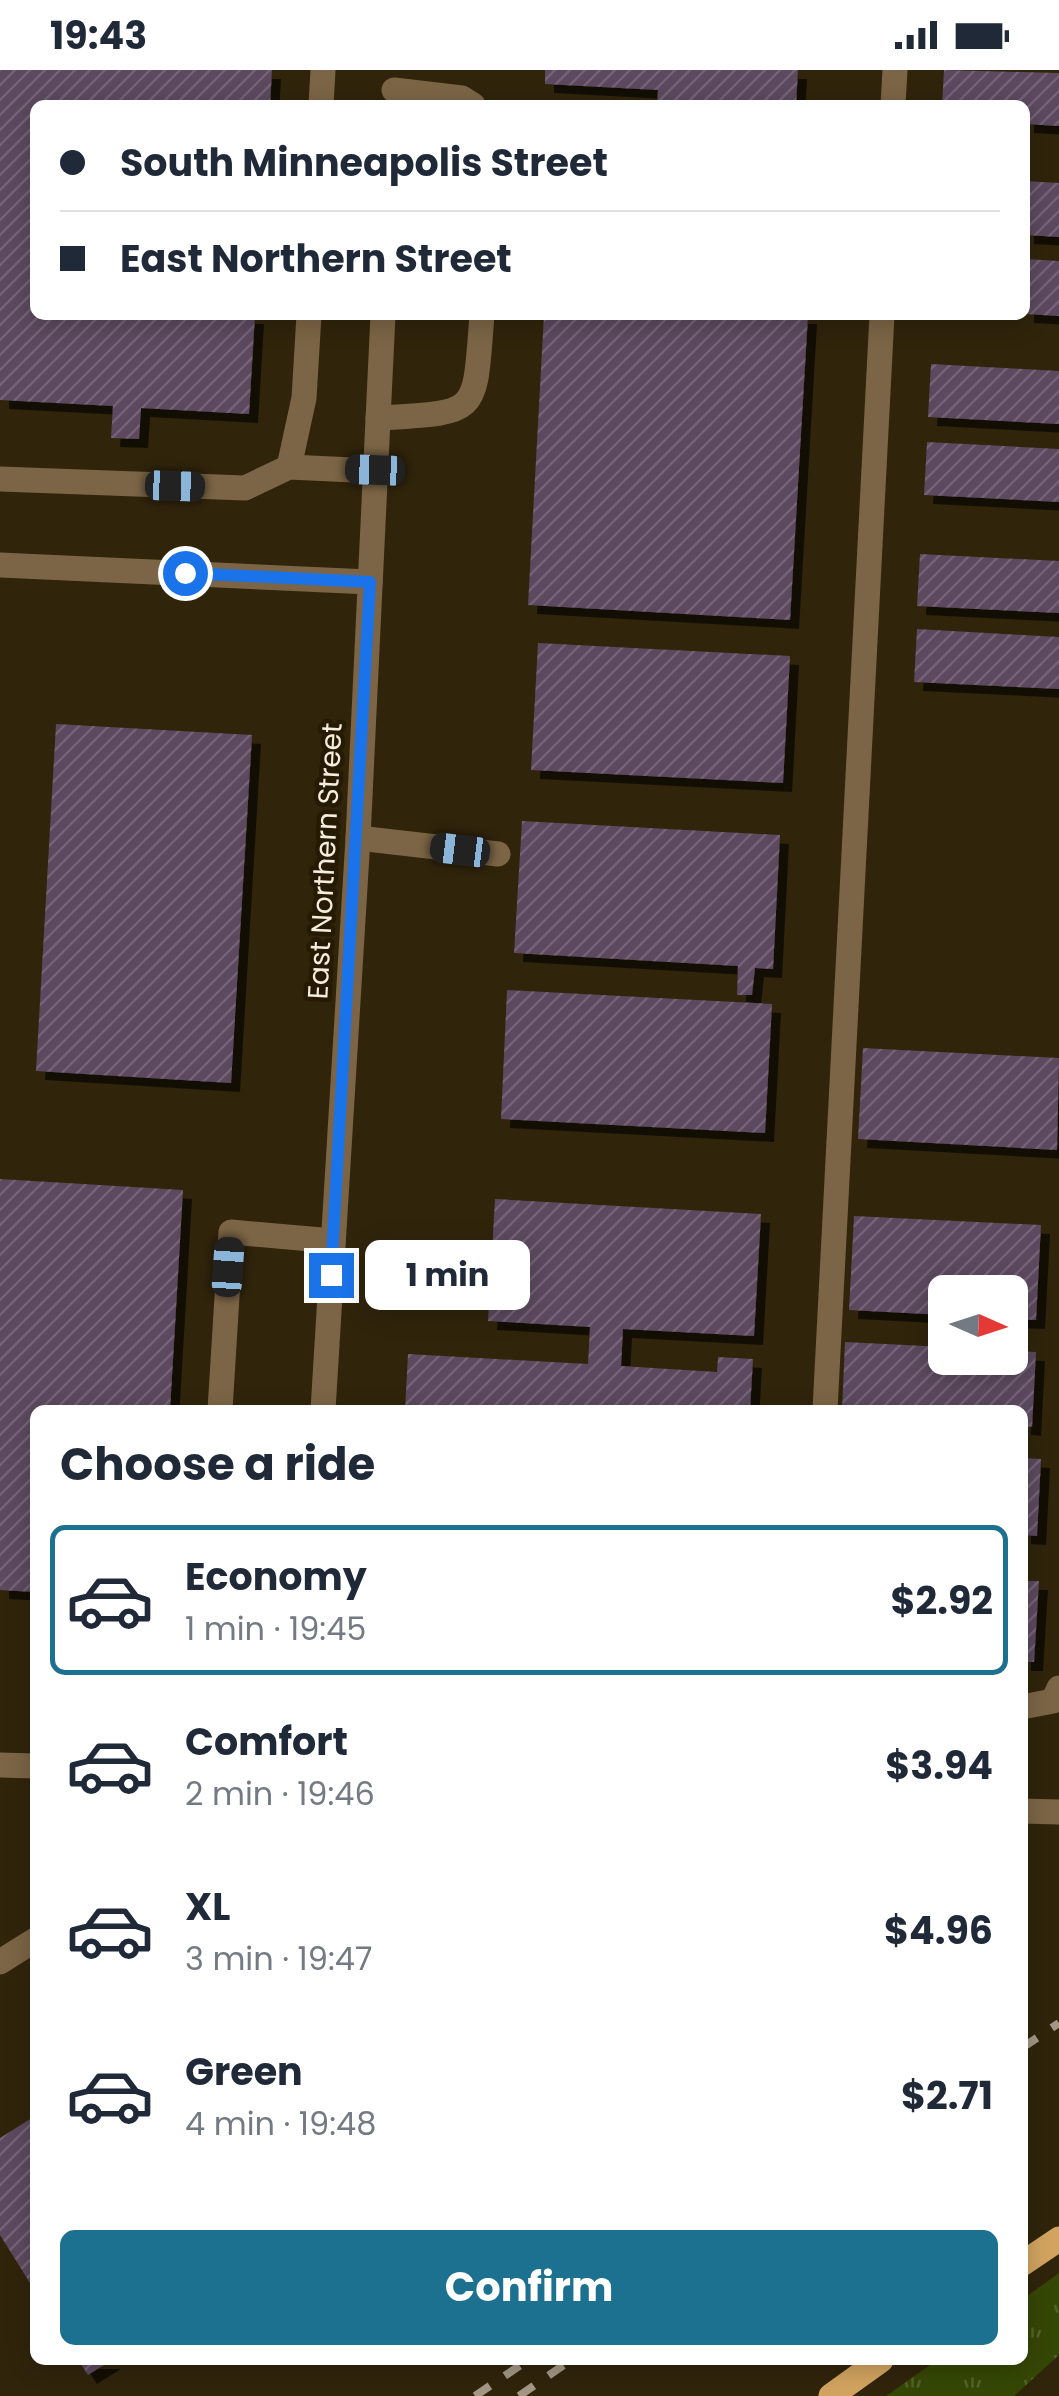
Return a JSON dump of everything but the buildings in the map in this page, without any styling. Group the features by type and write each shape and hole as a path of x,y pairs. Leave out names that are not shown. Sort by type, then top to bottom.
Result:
{"main road":[{"path":"1028,2260 1059,2239"},
{"path":"831,2396 873,2365"}],"street":[{"path":"321,100 323,70"},
{"path":"893,100 894,70"},
{"path":"394,88 465,100"},
{"path":"289,467 304,398 309,320"},
{"name":"East Northern Street","path":"323,1405 358,838 383,320"},
{"path":"378,418 438,415 462,409 476,390 482,320"},
{"path":"824,1405 882,320"},
{"path":"0,479 245,488 289,467 375,470"},
{"path":"0,565 370,582"},
{"path":"358,838 498,854"},
{"path":"220,1405 231,1232 333,1241"},
{"path":"1028,1706 1052,1702 1059,1688"},
{"path":"0,1765 30,1766"},
{"path":"1028,1810 1059,1812"},
{"path":"0,1962 30,1943"}],"green space":[{"path":"1059,2273 1059,2355 1014,2396 886,2396 930,2365 1028,2365 1028,2295"}],"railway":[{"path":"1028,2044 1059,2023"},
{"path":"475,2396 521,2365"},
{"path":"519,2396 564,2365"}],"route":[{"path":"185,573 370,582 331,1275"}]}
